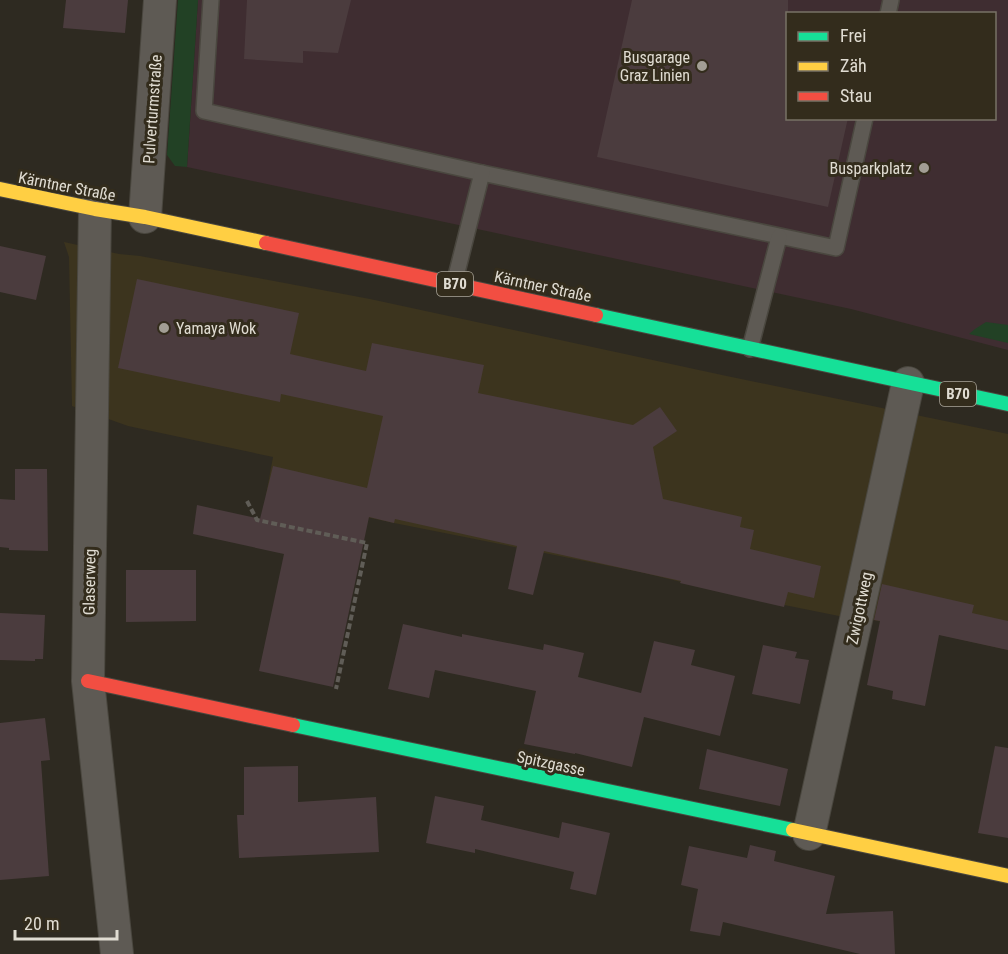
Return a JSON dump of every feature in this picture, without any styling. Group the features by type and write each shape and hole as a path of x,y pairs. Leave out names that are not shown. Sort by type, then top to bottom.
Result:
{"main road":[{"name":"Kärntner Straße","path":"0,189 94,209 145,217 1008,404"},
{"name":"Spitzgasse","path":"88,681 1008,876"}],"street":[{"name":"Pulverturmstraße","path":"145,217 160,0"},
{"name":"Glaserweg","path":"94,209 88,681 117,954"},
{"name":"Zwigottweg","path":"809,834 908,383"}],"lane":[{"path":"211,0 204,111 836,248 865,120"},
{"path":"454,284 482,173"},
{"path":"750,349 779,237"}],"path":[{"path":"247,501 257,520 367,543 336,689"}],"shaded area":[{"path":"198,0 1008,0 1008,350 851,309 187,167"},
{"path":"64,242 370,299 1008,434 1008,650 869,619 839,616 739,596 640,572 266,495 273,457 128,426 72,406 69,257"}],"green space":[{"path":"178,0 198,0 187,167 175,166 167,155"},
{"path":"986,322 1008,325 1008,343 969,334"}],"building":[{"path":"66,0 128,0 125,33 63,28"},
{"path":"247,0 351,0 338,53 303,51 303,63 244,59"},
{"name":"Busgarage Graz Linien","path":"632,0 788,0 786,120 848,120 828,207 597,157"},
{"path":"0,246 46,256 36,300 0,292"},
{"path":"137,279 299,313 290,354 366,371 372,343 484,365 478,393 633,425 660,407 677,431 653,447 663,499 742,517 740,527 754,530 750,549 821,566 814,598 788,592 784,607 680,583 681,581 544,551 533,595 508,589 517,546 395,519 394,523 369,517 333,687 259,671 284,554 193,534 197,505 260,519 273,466 367,488 383,416 281,394 280,402 118,368"},
{"path":"15,469 47,469 48,551 9,550 9,548 0,547 0,499 15,500"},
{"path":"126,570 196,570 196,621 126,622"},
{"path":"882,584 974,605 972,613 1008,621 1008,650 939,635 925,706 892,699 893,691 867,685 880,621 874,620"},
{"path":"0,613 45,615 43,659 35,659 35,661 0,660"},
{"path":"403,624 462,637 462,634 543,650 544,644 584,653 578,677 641,693 654,641 695,650 691,665 735,676 720,736 644,717 632,767 575,753 524,744 536,691 435,670 429,698 388,689"},
{"path":"763,645 797,652 795,658 809,660 800,704 752,694"},
{"path":"45,718 50,760 41,761 49,876 0,880 0,723"},
{"path":"995,746 1008,748 1008,838 978,833"},
{"path":"707,749 788,769 780,806 699,789"},
{"path":"298,766 298,802 376,797 379,852 239,858 237,815 244,815 244,767"},
{"path":"435,796 484,806 481,820 559,838 562,822 610,833 596,895 570,889 574,872 475,849 475,853 426,843"},
{"path":"750,845 776,851 774,861 835,876 826,914 893,911 895,954 860,954 723,922 720,936 690,931 698,889 681,885 689,846 747,858"}],"traffic: fast":[{"path":"596,315 1008,404"},
{"path":"293,725 793,830"}],"traffic: slow":[{"path":"0,189 266,243"},
{"path":"793,830 1008,876"}],"traffic: jam":[{"path":"266,243 596,315"},
{"path":"88,681 293,725"}],"place":[{"name":"Busgarage Graz Linien","path":"702,66"},
{"name":"Busparkplatz","path":"924,168"},
{"name":"Yamaya Wok","path":"164,328"}]}
